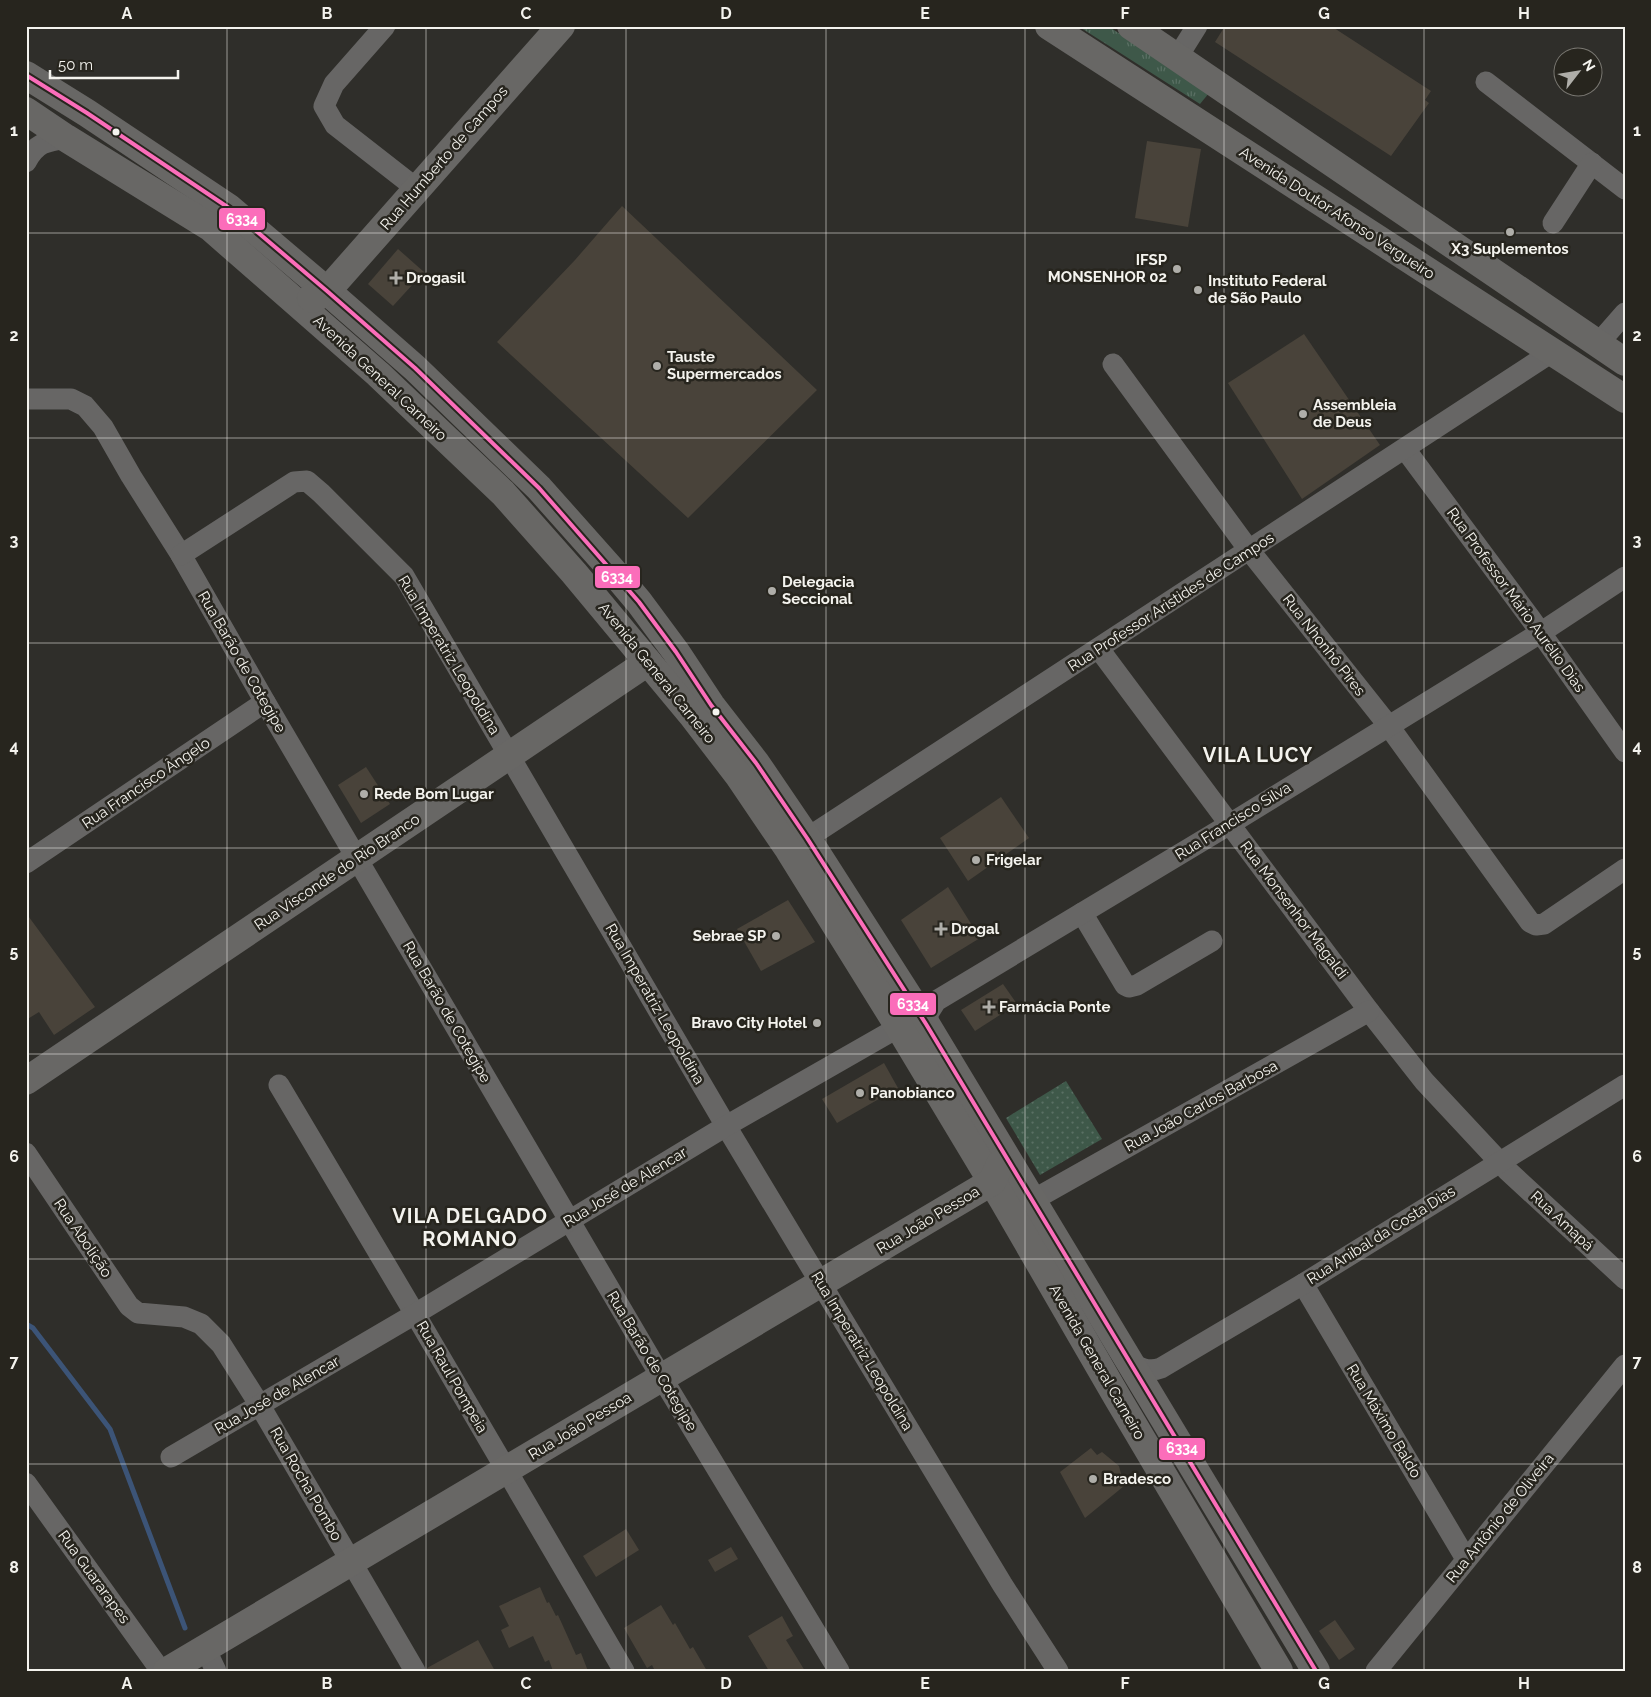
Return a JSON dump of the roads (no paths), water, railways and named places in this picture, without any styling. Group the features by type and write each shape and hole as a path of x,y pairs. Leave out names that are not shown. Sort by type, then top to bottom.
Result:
{"main road":[{"name":"Rua Humberto de Campos","path":"327,291 561,26"},
{"name":"Avenida Doutor Afonso Vergueiro","path":"1049,26 1625,399"},
{"path":"1130,26 1625,362"},
{"name":"Avenida General Carneiro","path":"26,74 229,208 415,368 532,482 612,570 676,652 711,705 756,763 798,844 899,1027 1279,1671"},
{"name":"Avenida General Carneiro","path":"26,111 66,138 210,227 378,374 503,493 574,573 692,715 738,775 798,844 926,1024 1316,1671"},
{"path":"210,227 258,255 298,289 313,298 327,291"},
{"path":"1552,352 1570,345 1597,344"},
{"name":"Rua Visconde do Rio Branco","path":"26,1081 648,662"},
{"path":"992,1182 1001,1161 1002,1148"},
{"name":"Rua João Pessoa","path":"167,1671 211,1659 351,1563 992,1182"}],"street":[{"path":"385,26 334,84 324,106 335,126 417,189"},
{"path":"1177,58 1197,26"},
{"path":"1486,82 1625,189"},
{"path":"26,162 32,151 40,144 66,138"},
{"path":"1553,223 1592,163"},
{"path":"1597,344 1625,313"},
{"name":"Rua Professor Aristides de Campos","path":"798,844 1552,352"},
{"name":"Rua Nhonhô Pires","path":"1113,364 1249,550 1388,725 1530,922 1536,925 1544,924 1625,869"},
{"name":"Rua Barão de Cotegipe","path":"26,399 71,399 85,406 103,427 181,556 662,1378 839,1671"},
{"name":"Rua Professor Mário Aurélio Dias","path":"1405,449 1625,752"},
{"name":"Rua Imperatriz Leopoldina","path":"181,556 294,482 307,481 321,492 404,576 726,1126 1002,1584 1058,1671"},
{"name":"Rua Francisco Silva","path":"926,1024 929,1012 936,1001 1230,824 1540,633 1625,577"},
{"name":"Rua Monsenhor Magaldi","path":"1099,649 1369,1011 1424,1081 1500,1162"},
{"name":"Rua Francisco Ângelo","path":"26,863 265,702"},
{"path":"1082,913 1125,985 1136,985 1212,941"},
{"name":"Rua João Carlos Barbosa","path":"1033,1200 1369,1011"},
{"name":"Rua José de Alencar","path":"171,1457 415,1314 726,1126 899,1027"},
{"name":"Rua Raul Pompeia","path":"279,1085 624,1671"},
{"name":"Rua Anibal da Costa Dias","path":"1133,1365 1147,1370 1161,1368 1303,1284 1625,1085"},
{"name":"Rua Abolição","path":"26,1153 129,1306 138,1313 147,1315"},
{"name":"Rua Amapá","path":"1500,1162 1625,1279"},
{"name":"Rua Máximo Baldo","path":"1303,1284 1466,1559"},
{"name":"Rua Rocha Pombo","path":"147,1315 184,1317 201,1324 221,1344 259,1404 415,1671"},
{"name":"Rua Antônio de Oliveira","path":"1376,1671 1625,1365"},
{"name":"Rua Guararapes","path":"26,1483 161,1671"}],"waterway":[{"path":"26,1324 33,1328 110,1429 185,1628"}],"place":[{"name":"X3 Suplementos","path":"1510,232"},
{"name":"IFSP MONSENHOR 02","path":"1177,269"},
{"name":"Drogasil","path":"396,278"},
{"name":"Instituto Federal de São Paulo","path":"1198,290"},
{"name":"Tauste Supermercados","path":"657,366"},
{"name":"Assembleia de Deus","path":"1303,414"},
{"name":"Delegacia Seccional","path":"772,591"},
{"name":"Rede Bom Lugar","path":"364,794"},
{"name":"Frigelar","path":"976,860"},
{"name":"Drogal","path":"941,929"},
{"name":"Sebrae SP","path":"776,936"},
{"name":"Farmácia Ponte","path":"989,1007"},
{"name":"Bravo City Hotel","path":"817,1023"},
{"name":"Panobianco","path":"860,1093"},
{"name":"Bradesco","path":"1093,1479"}],"district":[{"name":"VILA LUCY","path":"1258,755"},
{"name":"VILA DELGADO ROMANO","path":"470,1228"}]}
